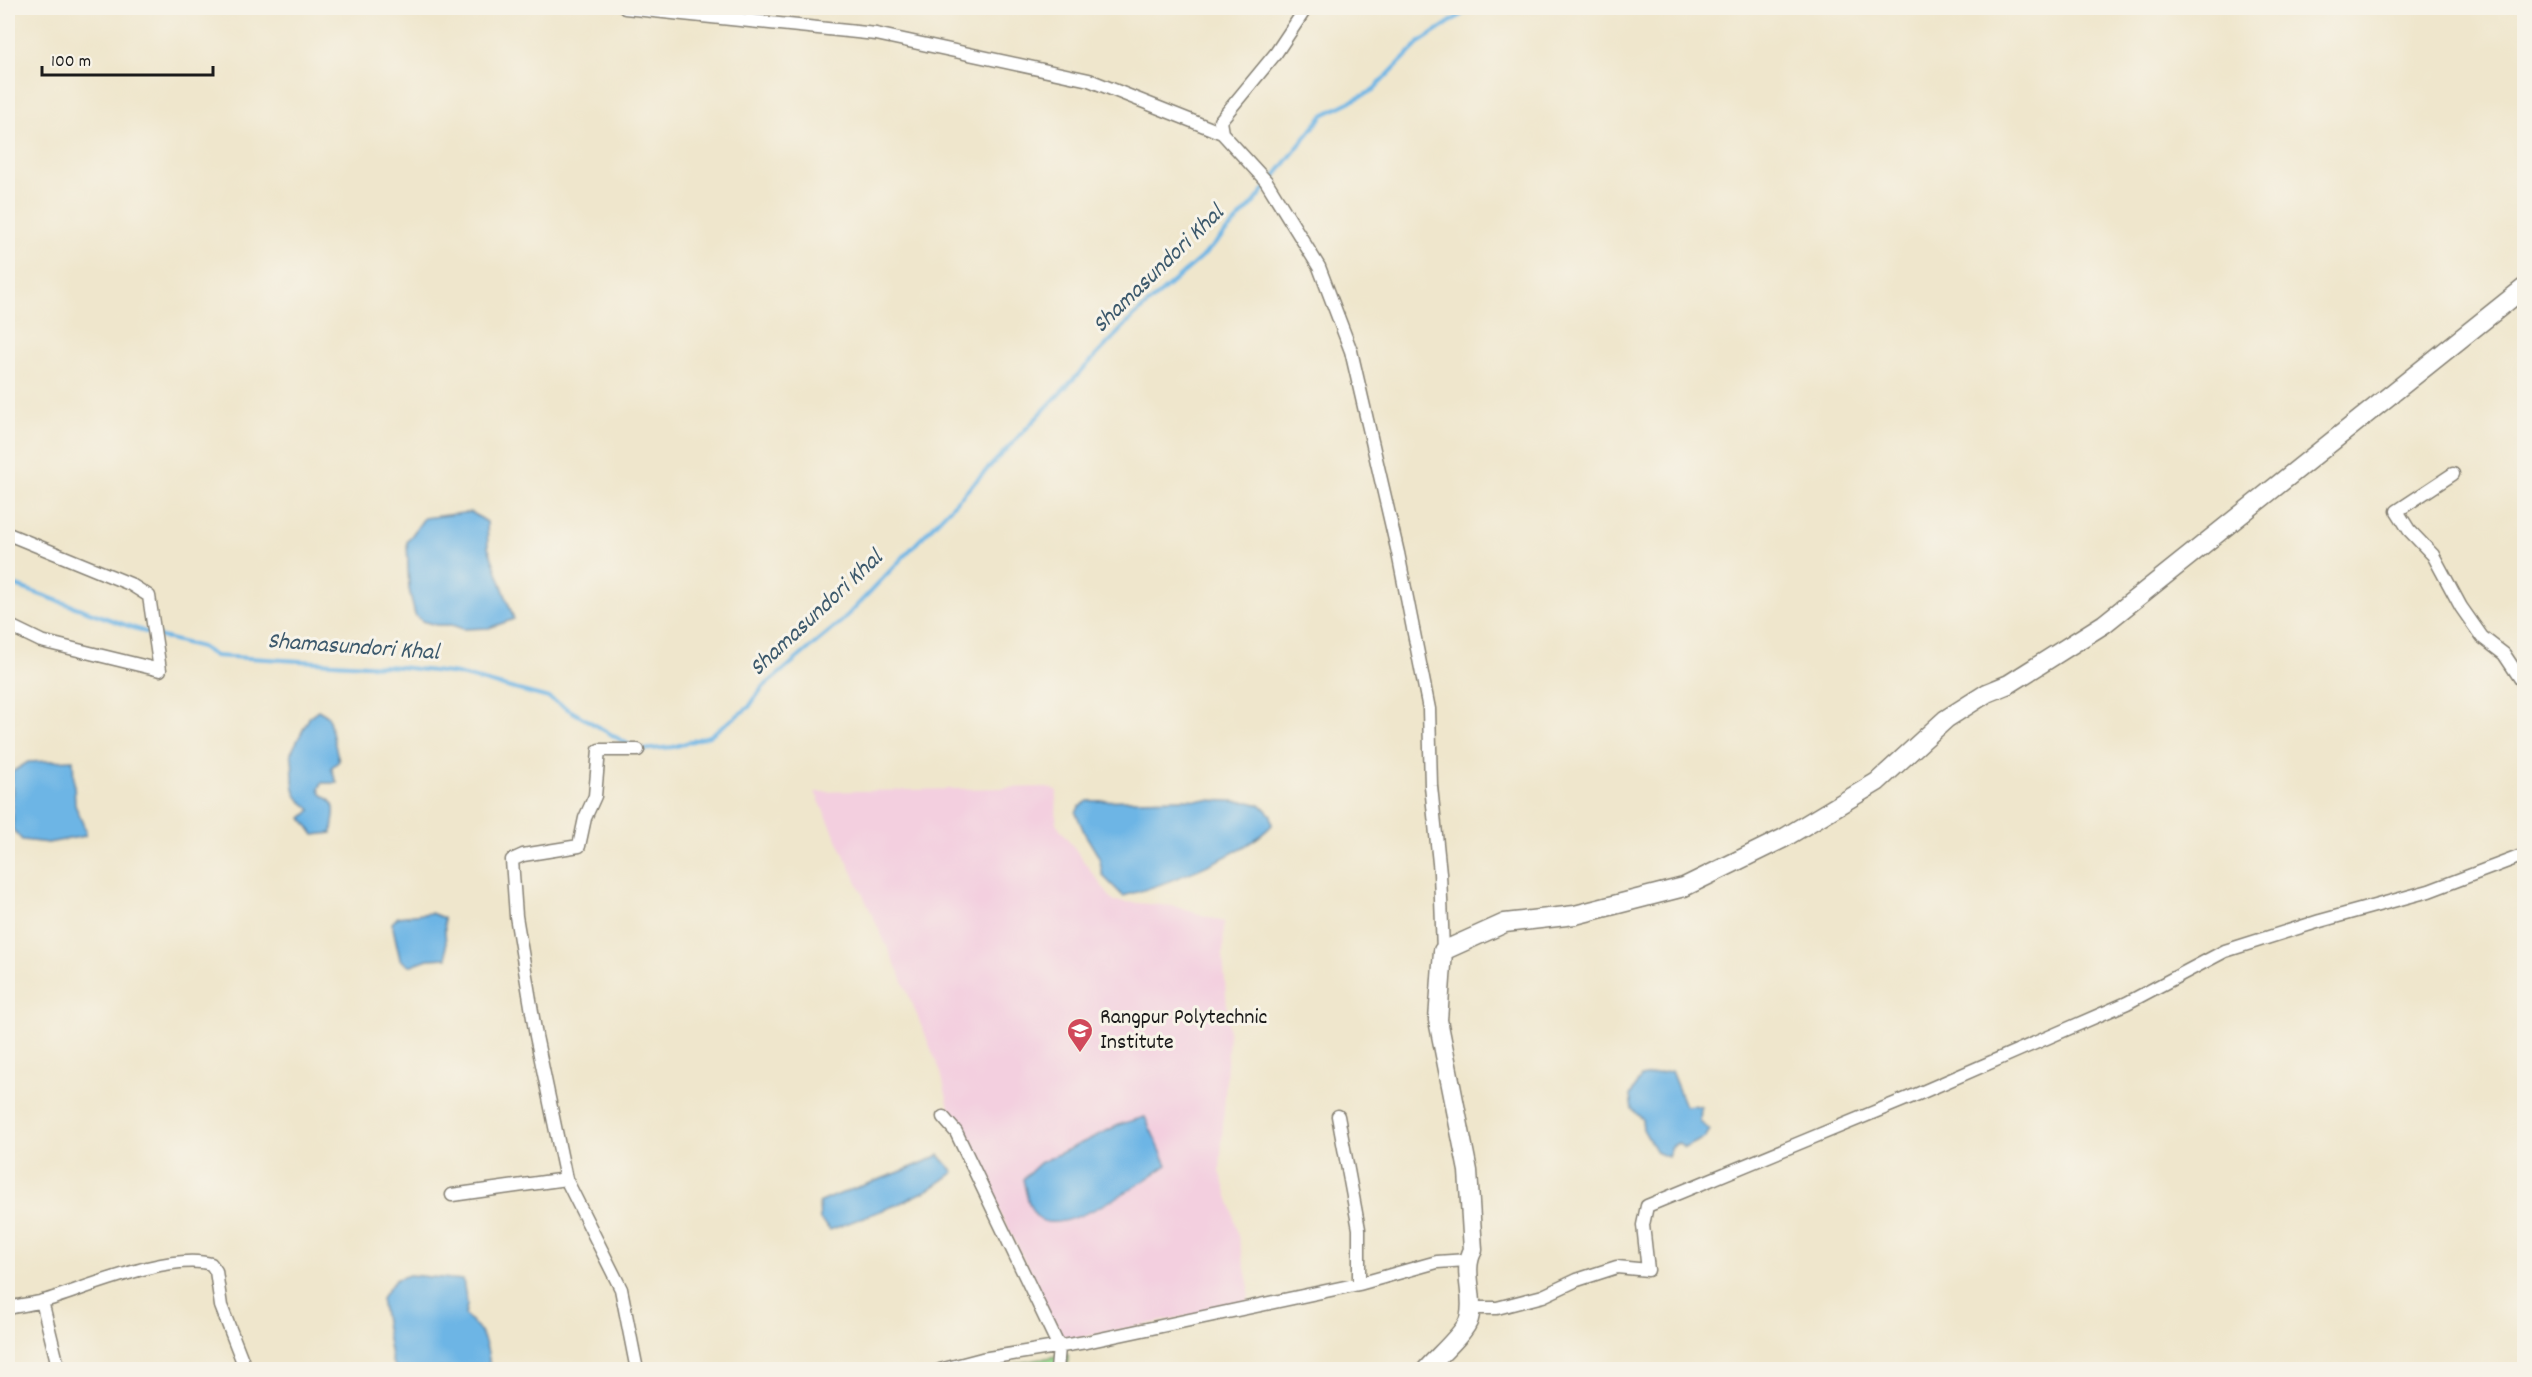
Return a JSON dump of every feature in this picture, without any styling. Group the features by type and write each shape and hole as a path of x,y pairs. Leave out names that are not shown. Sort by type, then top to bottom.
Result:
{"main road":[{"path":"1426,1370 1469,1322 1472,1308 1467,1260 1473,1250 1468,1172 1438,1020 1443,951 1504,923 1575,915 1684,887 1784,837 1877,782 1946,719 1987,693 2009,684 2104,624 2524,288"}],"street":[{"path":"625,8 876,33 1089,80 1222,133 1266,181 1319,267 1351,351 1398,553 1429,709 1431,786 1440,873 1443,951"},
{"path":"1222,133 1221,121 1276,53 1306,8"},
{"path":"2453,474 2397,511 2409,530 2433,555 2461,607 2482,637 2505,654 2524,684"},
{"path":"8,534 130,584 149,596 160,670 42,641 8,625"},
{"path":"637,1370 621,1289 566,1179 536,1036 516,916 512,860 523,855 579,846 585,818 595,796 599,750 638,750"},
{"path":"1472,1308 1497,1308 1542,1296 1577,1280 1617,1267 1648,1270 1643,1225 1647,1206 1940,1085 2127,1003 2225,951 2319,921 2428,891 2524,855"},
{"path":"1338,1116 1359,1229 1359,1284"},
{"path":"943,1117 956,1132 1059,1347 1057,1370"},
{"path":"452,1195 566,1179"},
{"path":"940,1370 982,1359 1059,1347 1359,1284 1437,1262 1467,1260"},
{"path":"8,1308 42,1301 171,1263 211,1264 216,1272 221,1306 246,1370"},
{"path":"42,1301 60,1370"}],"shaded area":[{"name":"Rangpur Polytechnic Institute","path":"1047,787 1057,791 1056,823 1113,901 1174,906 1224,922 1223,955 1229,1034 1220,1171 1232,1208 1249,1287 1248,1304 1054,1343 1039,1289 951,1116 941,1073 901,977 815,792"}],"green space":[{"path":"1068,1355 1067,1369 981,1370 1058,1356"}],"water":[{"path":"471,512 487,522 488,547 514,619 489,628 463,629 452,625 436,625 422,621 415,615 409,589 407,542 424,518"},
{"path":"318,710 328,716 339,761 331,768 337,783 322,783 319,788 321,794 332,802 334,807 332,833 314,835 302,818 311,810 297,796 293,784 291,753 310,716"},
{"path":"73,760 75,805 86,831 85,836 48,843 22,840 13,830 12,772 28,762"},
{"path":"1182,799 1249,802 1261,805 1271,815 1272,825 1260,836 1223,858 1159,885 1123,896 1103,876 1099,857 1076,813 1079,807 1088,801"},
{"path":"431,913 444,918 447,958 428,959 409,966 400,959 392,923 398,917"},
{"path":"1671,1071 1685,1106 1701,1107 1700,1122 1710,1130 1705,1138 1684,1148 1678,1143 1672,1146 1668,1157 1656,1152 1643,1129 1642,1119 1632,1109 1630,1096 1641,1077"},
{"path":"1145,1117 1167,1165 1141,1183 1083,1214 1049,1222 1038,1218 1030,1205 1023,1179 1040,1163 1121,1124"},
{"path":"939,1155 954,1172 930,1189 896,1205 830,1230 820,1220 819,1203"},
{"path":"409,1275 463,1280 467,1305 465,1315 477,1327 484,1339 490,1369 397,1369 392,1362 381,1299 395,1280"}],"waterway":[{"name":"Shamasundori Khal","path":"640,750 673,747 709,736 749,707 762,688 843,620 1133,317 1204,255 1253,204 1323,115 1372,91 1420,42 1471,8"},
{"name":"Shamasundori Khal","path":"8,583 151,634"},
{"name":"Shamasundori Khal","path":"158,636 201,647 215,656 400,667 457,674 549,698 631,746"}],"place":[{"name":"Rangpur Polytechnic Institute","path":"1080,1054"}]}
